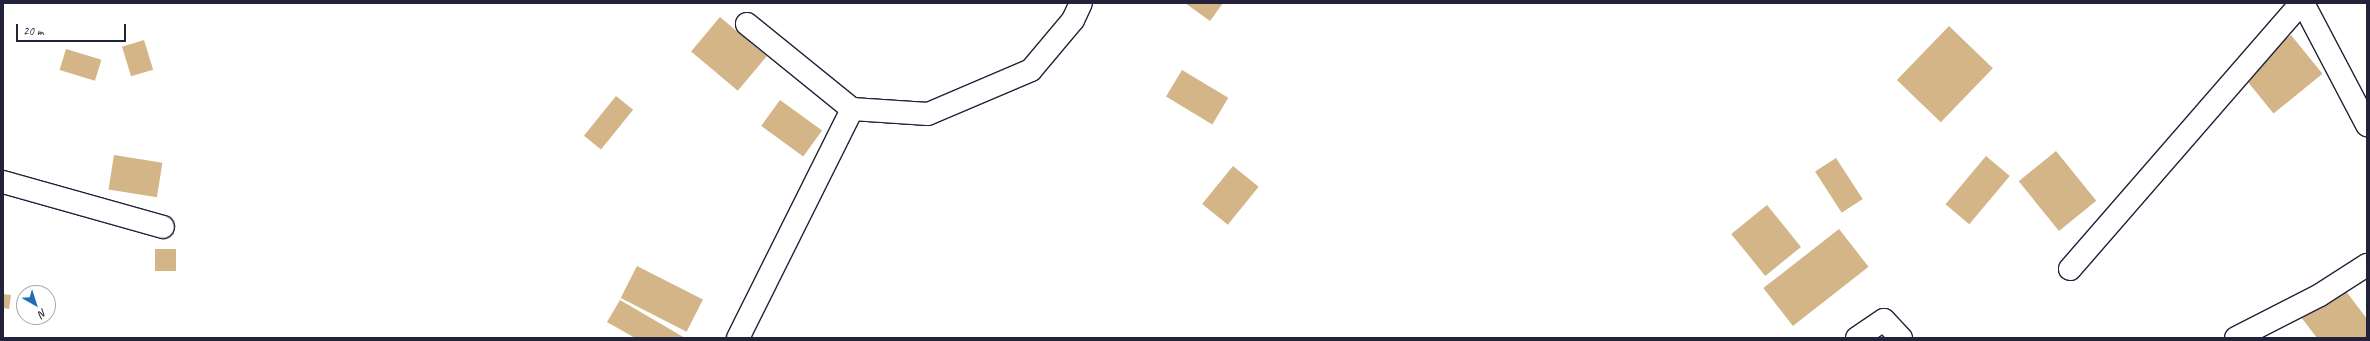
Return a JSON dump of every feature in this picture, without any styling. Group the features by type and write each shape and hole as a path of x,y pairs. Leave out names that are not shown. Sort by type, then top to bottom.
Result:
{"street":[{"path":"747,24 852,109 928,114 1031,70 1073,20 1082,3"},
{"path":"2070,270 2302,3 2367,125"},
{"path":"738,338 852,109"},
{"path":"3,182 163,227"},
{"path":"2236,338 2320,295 2367,265"},
{"path":"1857,338 1884,320 1901,338"}],"building":[{"path":"1185,3 1223,3 1210,21"},
{"path":"720,17 767,56 738,91 691,51"},
{"path":"1949,26 1993,68 1941,122 1897,80"},
{"path":"2291,35 2322,74 2274,114 2242,75"},
{"path":"144,40 153,70 131,76 122,47"},
{"path":"66,49 101,60 95,81 60,70"},
{"path":"1182,70 1228,98 1212,124 1166,97"},
{"path":"616,96 633,110 601,149 584,136"},
{"path":"780,100 822,131 803,156 761,126"},
{"path":"2056,151 2096,201 2059,231 2019,181"},
{"path":"114,155 162,163 157,197 109,190"},
{"path":"1986,156 2010,176 1969,224 1946,204"},
{"path":"1836,158 1863,199 1842,213 1815,172"},
{"path":"1233,166 1259,187 1228,225 1202,204"},
{"path":"1767,205 1801,247 1765,276 1731,234"},
{"path":"1839,229 1869,267 1793,326 1763,288"},
{"path":"155,249 176,249 176,271 155,271"},
{"path":"637,266 703,300 687,332 621,298"},
{"path":"2342,286 2367,319 2367,338 2317,338 2301,317"},
{"path":"3,294 11,295 9,309 3,308"},
{"path":"620,300 685,338 635,338 607,322"}]}
